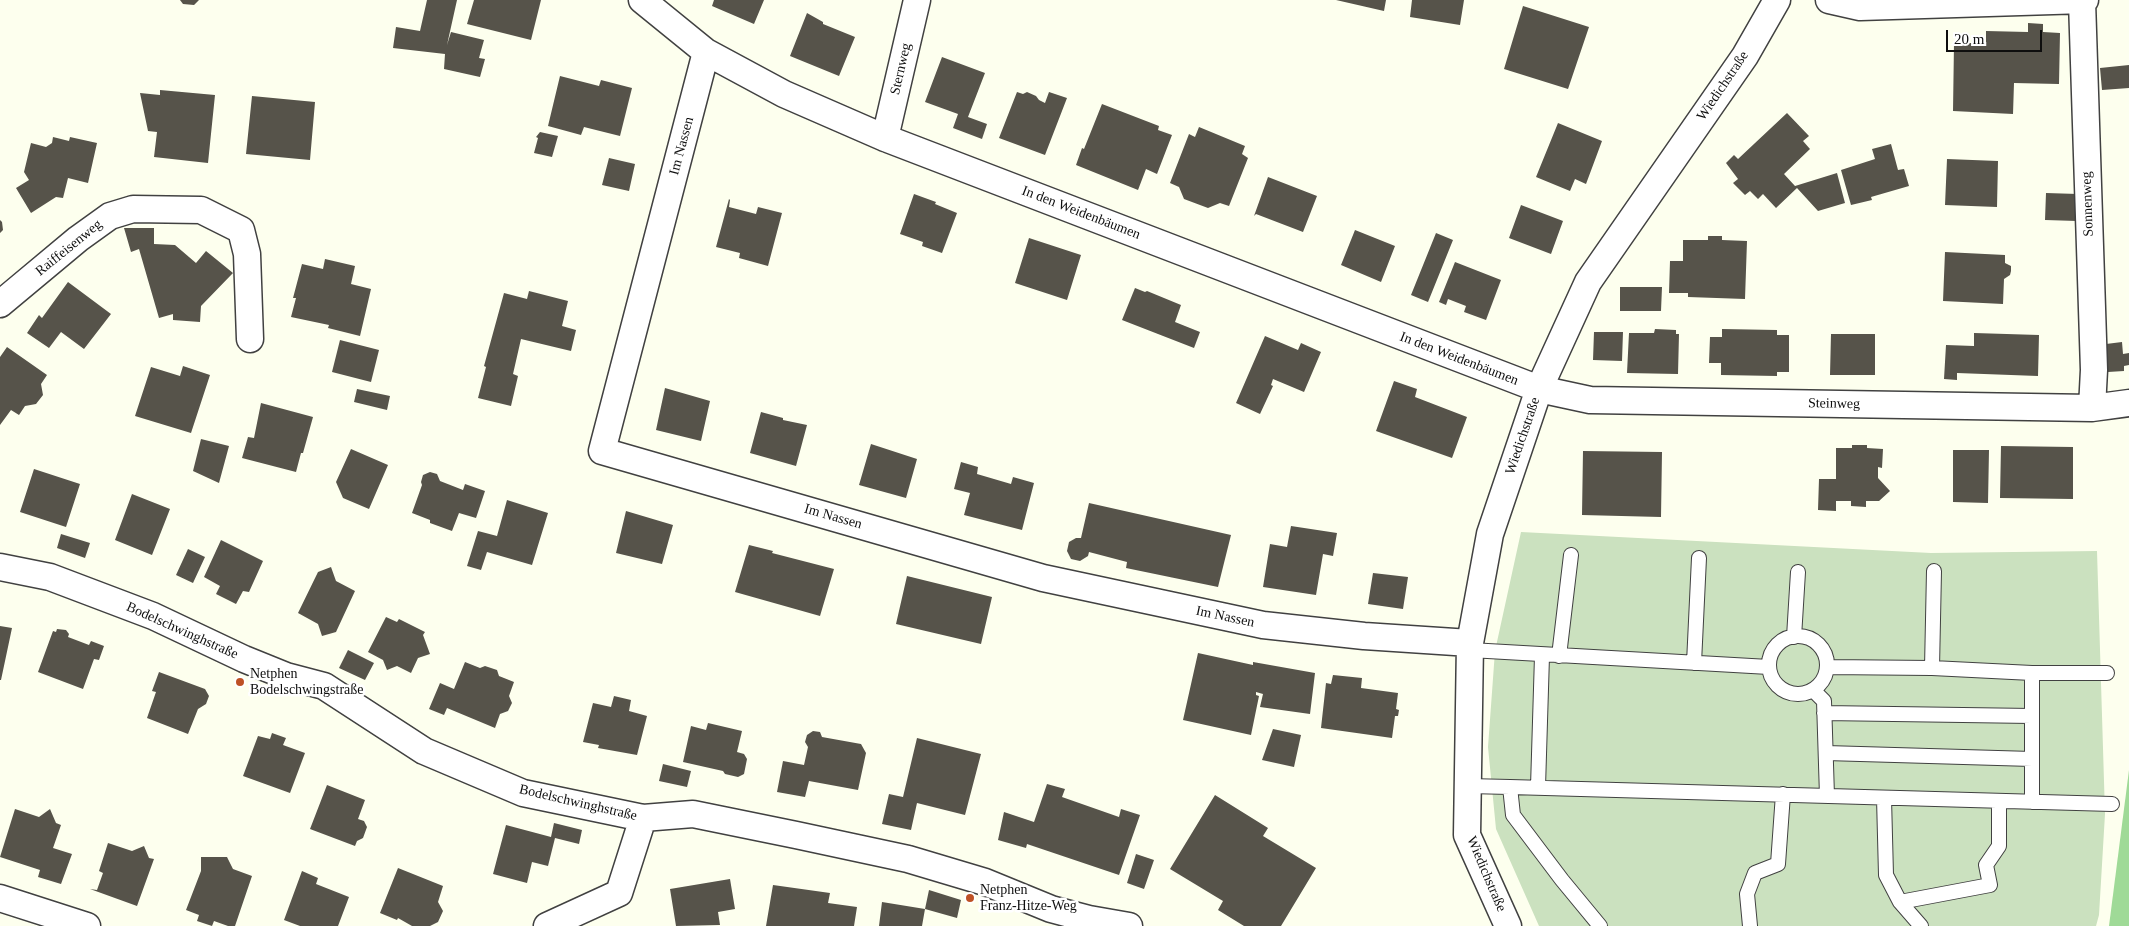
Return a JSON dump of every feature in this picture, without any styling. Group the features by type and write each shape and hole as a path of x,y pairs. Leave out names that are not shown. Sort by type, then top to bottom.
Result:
{"street":[{"name":"In den Weidenbäumen","path":"642,0 706,52 784,94 885,138 1539,389"},
{"name":"Sternweg","path":"885,138 917,0"},
{"name":"Wiedichstraße","path":"1508,926 1467,835 1470,646 1490,534 1539,389 1588,282 1745,56 1777,0"},
{"path":"1829,0 1860,7 2083,0"},
{"name":"Sonnenweg","path":"2083,0 2096,407"},
{"name":"Im Nassen","path":"706,52 602,451 1052,580 1263,625 1470,646"},
{"name":"Raiffeisenweg","path":"0,304 78,239 110,216 133,209 201,210 241,230 247,254 250,339"},
{"name":"Steinweg","path":"1539,389 1590,400 2096,407 2129,403"},
{"name":"Bodelschwinghstraße","path":"0,567 50,577 153,616 244,659 286,676 324,686 424,751 523,793 643,818 693,814 908,859 985,882 1051,908 1089,919 1129,926"},
{"path":"547,926 618,893 643,818"},
{"path":"0,898 87,926"}],"lane":[{"path":"1559,656 1571,555"},
{"path":"1694,663 1699,558"},
{"path":"1932,668 1934,571"},
{"path":"1794,637 1798,572"},
{"path":"1794,637 1803,637 1816,642 1824,653 1827,667 1823,680 1813,690 1800,694 1786,692 1775,683 1769,667 1770,657 1777,645 1794,637"},
{"path":"1470,646 1542,656 1769,667"},
{"path":"1538,787 1542,656"},
{"path":"1827,667 1932,668 2032,673 2108,673"},
{"path":"2032,673 2032,802"},
{"path":"1813,690 1824,701 1827,796"},
{"path":"1824,713 2032,716"},
{"path":"1826,753 2032,759"},
{"path":"1468,786 2112,804"},
{"path":"1510,787 1513,815 1562,880 1600,926"},
{"path":"1750,926 1747,894 1755,874 1778,864 1783,794"},
{"path":"1884,798 1886,875 1900,902 1921,926"},
{"path":"1900,902 1990,885 1986,865 1999,846 1999,801"}],"green space":[{"path":"1521,532 1931,553 2097,551 2105,814 2099,915 2096,926 1539,926 1496,829 1488,747 1495,651"},
{"path":"2129,770 2129,926 2109,926"}],"building":[{"path":"180,0 199,0 194,5 183,4"},
{"path":"427,0 457,0 447,45 451,32 484,40 479,58 485,59 480,77 444,69 445,54 393,48 396,27 420,31"},
{"path":"474,0 541,0 531,40 467,24"},
{"path":"714,0 764,0 754,24 712,6"},
{"path":"1336,0 1386,0 1384,11"},
{"path":"1412,0 1464,0 1460,25 1410,17"},
{"path":"1523,6 1589,27 1568,89 1504,69"},
{"path":"807,13 823,22 823,24 855,37 839,76 790,56"},
{"path":"2028,23 2043,24 2043,32 2060,33 2059,84 2014,83 2013,114 1953,111 1954,43 1986,43 1986,31 2028,32"},
{"path":"942,57 985,73 968,117 987,124 982,139 953,128 958,114 925,102"},
{"path":"2129,65 2129,88 2102,90 2100,68"},
{"path":"560,76 599,86 601,80 632,88 620,136 584,127 581,135 548,126"},
{"path":"160,90 215,95 208,163 154,157 157,132 148,131 140,93 160,95"},
{"path":"1017,92 1023,94 1027,92 1045,103 1049,92 1067,98 1045,155 999,138"},
{"path":"252,96 315,102 310,160 246,154"},
{"path":"1102,104 1159,126 1158,130 1172,135 1157,174 1146,169 1138,190 1076,165"},
{"path":"1787,113 1809,136 1803,141 1810,149 1784,174 1795,186 1837,173 1845,203 1818,211 1797,188 1776,208 1763,194 1758,199 1750,191 1745,195 1733,183 1738,179 1726,163 1734,155 1738,159"},
{"path":"1558,123 1602,141 1586,184 1575,179 1570,191 1536,177"},
{"path":"1199,127 1245,146 1242,154 1248,158 1229,206 1220,203 1208,208 1184,199 1179,187 1170,183 1189,134 1195,137"},
{"path":"540,132 558,136 552,157 534,153 538,138 536,137"},
{"path":"53,137 69,141 70,137 97,143 88,183 68,178 63,198 56,197 31,213 16,188 29,180 24,172 31,143 46,147 52,143"},
{"path":"1891,144 1898,170 1904,169 1909,186 1871,197 1872,200 1851,205 1841,170 1875,159 1872,149"},
{"path":"609,158 635,164 629,191 602,185"},
{"path":"1947,159 1998,161 1997,207 1945,205"},
{"path":"1268,177 1317,196 1303,232 1256,214 1254,216"},
{"path":"2046,193 2078,194 2077,221 2045,220"},
{"path":"914,194 936,202 935,204 957,213 942,253 922,246 923,242 900,234"},
{"path":"729,199 729,207 756,214 758,207 782,213 768,266 739,258 740,253 716,247"},
{"path":"1521,205 1563,221 1551,254 1509,238"},
{"path":"0,220 3,230 0,233"},
{"path":"124,228 154,228 154,244 175,245 196,263 206,251 233,273 201,306 200,322 173,320 173,314 159,318 139,249 131,252"},
{"path":"1355,230 1395,246 1381,282 1341,265"},
{"path":"1436,233 1453,240 1428,302 1411,295"},
{"path":"1708,236 1722,236 1722,240 1747,241 1745,299 1688,297 1688,293 1669,293 1670,261 1683,261 1683,240 1708,240"},
{"path":"1029,238 1081,255 1067,300 1015,283"},
{"path":"1945,252 2005,255 2005,263 2011,266 2011,271 2010,275 2004,279 2003,304 1943,301"},
{"path":"325,259 355,266 351,284 371,289 360,336 328,328 329,325 291,317 296,298 293,298 302,264 323,269"},
{"path":"1455,262 1501,280 1486,320 1464,312 1466,306 1448,299 1446,305 1439,302"},
{"path":"68,282 111,314 84,349 61,332 49,348 27,333 39,315 42,318"},
{"path":"1620,287 1662,287 1661,311 1620,311"},
{"path":"1135,288 1181,305 1175,322 1200,332 1194,348 1122,320"},
{"path":"529,291 568,301 562,326 576,330 571,351 521,339 513,374 518,376 511,406 478,398 486,367 484,366 504,293 527,299"},
{"path":"1655,329 1676,330 1676,334 1679,334 1678,374 1627,373 1629,333 1654,333"},
{"path":"1722,329 1777,330 1777,335 1789,335 1789,372 1777,372 1777,376 1721,375 1721,363 1709,363 1710,337 1722,337"},
{"path":"1594,332 1623,332 1622,361 1593,360"},
{"path":"1974,333 2039,335 2038,376 1957,373 1957,380 1944,379 1946,345 1974,346"},
{"path":"1831,334 1875,334 1875,375 1830,375"},
{"path":"1265,336 1298,350 1301,343 1321,352 1304,392 1273,379 1271,385 1273,386 1260,414 1236,403"},
{"path":"340,340 379,350 371,382 332,372"},
{"path":"2122,342 2123,354 2129,353 2129,365 2124,366 2124,371 2108,372 2106,344"},
{"path":"7,347 47,375 41,384 43,395 36,404 25,406 19,415 11,410 0,425 0,357"},
{"path":"183,366 210,375 191,433 135,416 151,367 180,376"},
{"path":"1394,381 1417,389 1415,397 1467,417 1452,458 1376,431"},
{"path":"665,388 710,401 701,441 656,430"},
{"path":"357,389 390,396 387,410 354,402"},
{"path":"261,403 313,417 296,472 242,458 248,437 254,438"},
{"path":"761,412 783,418 783,420 807,425 796,466 750,453"},
{"path":"201,439 229,446 219,483 193,471"},
{"path":"871,444 917,459 906,498 859,485"},
{"path":"1852,445 1867,445 1867,448 1883,449 1882,468 1878,467 1878,478 1890,491 1879,501 1866,501 1866,507 1851,506 1851,501 1836,501 1836,511 1818,510 1819,479 1836,479 1836,448 1852,448"},
{"path":"2001,446 2073,447 2073,499 2000,498"},
{"path":"351,449 388,465 369,509 343,498 336,482"},
{"path":"1953,450 1989,450 1988,503 1953,502"},
{"path":"1583,451 1662,452 1661,517 1582,515"},
{"path":"961,462 978,467 977,474 1011,484 1013,477 1034,483 1022,530 964,515 970,493 954,489"},
{"path":"34,469 80,484 66,527 20,512"},
{"path":"430,472 437,474 440,481 463,490 465,484 485,491 476,518 459,513 452,531 430,523 430,520 412,513 422,485 423,475"},
{"path":"132,494 170,509 152,555 115,540"},
{"path":"507,500 548,513 532,565 487,552 481,570 467,566 478,531 497,536"},
{"path":"1089,503 1231,535 1218,587 1126,568 1127,562 1089,552 1088,556 1080,561 1071,559 1067,551 1069,542 1076,538 1081,538"},
{"path":"626,511 673,525 662,564 616,553"},
{"path":"1291,526 1337,533 1333,556 1323,554 1316,595 1263,587 1270,544 1287,547"},
{"path":"61,534 90,543 85,558 57,548"},
{"path":"221,540 263,561 249,592 243,591 236,604 216,594 220,586 204,577"},
{"path":"749,545 834,569 820,616 735,592"},
{"path":"188,549 205,557 193,583 176,575"},
{"path":"331,567 336,581 355,591 336,632 322,636 318,624 298,613 318,572"},
{"path":"1373,573 1408,577 1403,609 1368,604"},
{"path":"907,576 992,597 981,644 896,624"},
{"path":"386,617 397,622 399,619 425,632 423,635 430,654 418,658 411,673 397,666 387,670 383,660 368,652"},
{"path":"0,626 12,628 1,680 0,680"},
{"path":"57,629 66,630 69,634 68,637 89,645 91,641 104,646 99,660 94,659 83,689 38,672 53,631 56,632"},
{"path":"348,650 374,663 365,680 339,668"},
{"path":"1198,653 1253,665 1253,662 1315,673 1310,714 1260,707 1263,694 1256,692 1256,695 1259,696 1251,735 1183,720"},
{"path":"465,662 480,668 485,666 497,670 499,676 514,682 509,696 512,703 508,711 500,714 495,728 447,708 444,715 429,709 440,683 454,689"},
{"path":"159,672 205,689 209,696 206,704 198,709 188,734 147,718 156,692 152,691"},
{"path":"1333,675 1362,678 1361,688 1398,693 1396,709 1399,710 1398,716 1395,716 1392,738 1321,728 1326,683 1331,684"},
{"path":"614,696 631,700 629,711 647,716 637,755 598,748 599,745 583,742 593,703 611,707"},
{"path":"708,723 742,731 737,752 744,754 747,759 744,774 738,777 725,774 723,771 683,762 691,726 706,730"},
{"path":"1273,729 1301,735 1294,767 1262,760"},
{"path":"813,731 820,732 822,737 861,744 866,753 858,790 809,781 805,797 777,792 783,761 804,765 808,747 805,742 807,735"},
{"path":"272,733 286,738 283,745 305,753 290,793 243,776 258,736 270,739"},
{"path":"917,738 981,754 965,815 917,803 911,830 882,824 889,794 903,797"},
{"path":"663,764 691,771 687,787 659,781"},
{"path":"1047,784 1065,789 1062,797 1119,817 1121,809 1140,815 1119,875 1027,844 1026,848 998,840 1004,812 1034,822"},
{"path":"327,785 365,800 358,819 364,821 367,827 363,838 357,841 355,846 310,829"},
{"path":"1215,795 1268,828 1263,836 1316,868 1281,926 1244,926 1218,910 1223,901 1170,869"},
{"path":"15,809 39,817 50,809 56,823 61,825 53,848 72,854 61,884 38,877 40,870 0,857"},
{"path":"554,823 582,830 579,844 555,838 548,866 532,862 527,883 493,874 506,825 551,837"},
{"path":"108,843 132,851 144,846 149,858 154,859 137,906 90,889 97,890 103,873 99,871"},
{"path":"1136,854 1154,860 1144,889 1127,883"},
{"path":"201,857 227,857 233,869 252,876 235,926 228,926 214,921 212,926 197,921 199,915 186,910 201,871"},
{"path":"398,868 443,886 438,902 443,911 438,922 430,926 412,926 398,918 397,920 380,913"},
{"path":"302,871 318,878 316,884 349,897 338,926 300,926 284,920"},
{"path":"730,879 735,909 718,912 720,925 676,926 670,889"},
{"path":"773,885 830,893 828,903 857,907 854,926 766,926"},
{"path":"929,890 961,900 957,918 925,909"},
{"path":"882,902 925,909 922,926 879,926"}],"place":[{"name":"Netphen Bodelschwingstraße","path":"240,682"},
{"name":"Netphen Franz-Hitze-Weg","path":"970,898"}]}
